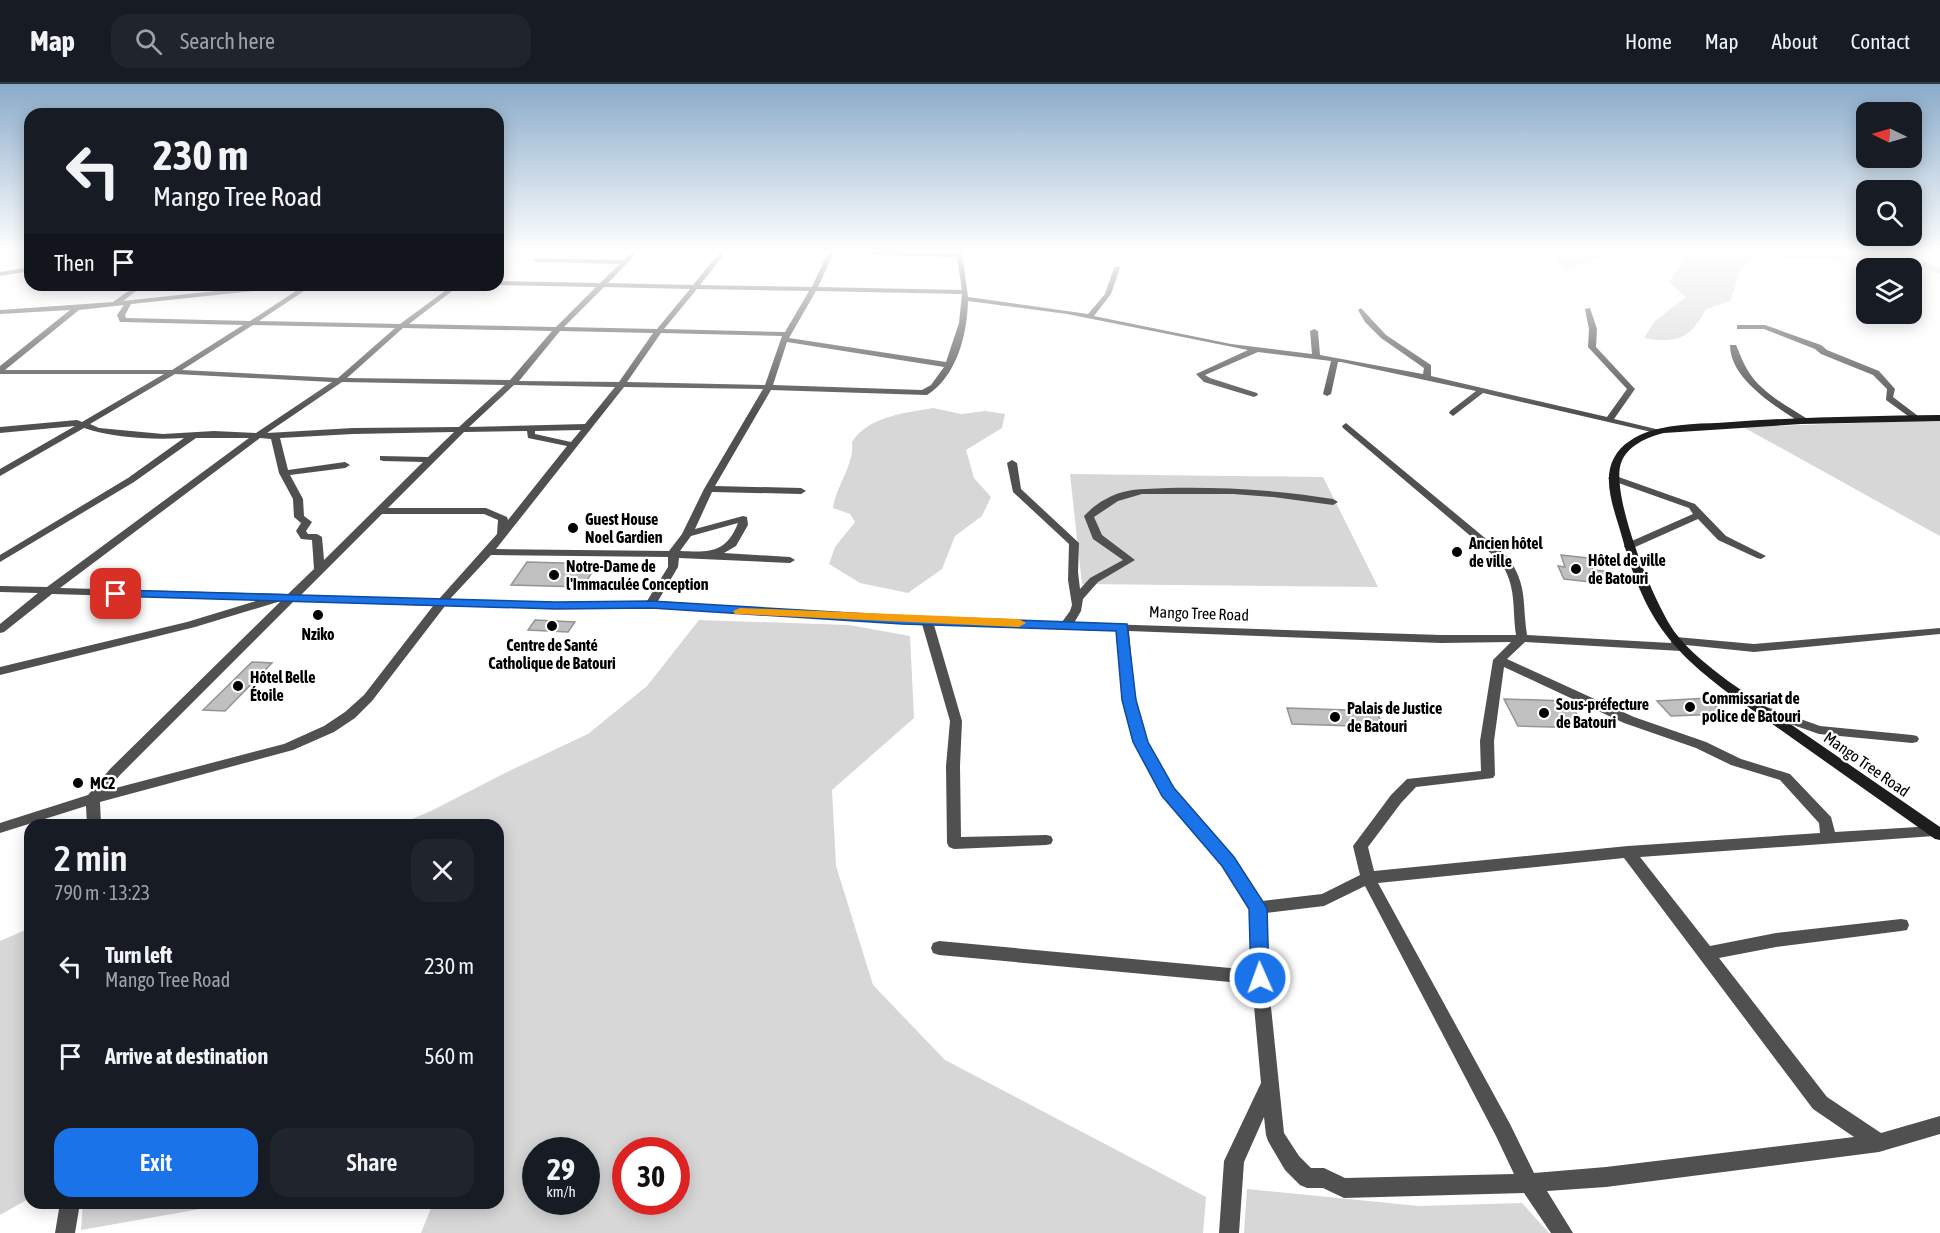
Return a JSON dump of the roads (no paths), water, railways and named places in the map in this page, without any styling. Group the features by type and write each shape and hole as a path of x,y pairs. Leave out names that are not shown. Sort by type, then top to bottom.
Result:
{"main road":[{"path":"1679,644 1664,625 1642,584 1629,546 1613,478 1612,467 1634,441 1657,432 1803,420 1940,418"},
{"name":"Mango Tree Road","path":"1679,644 1760,709 1937,833"}],"street":[{"path":"0,312 100,306"},
{"path":"127,306 121,315 123,320 399,327 559,328 786,336 949,365"},
{"path":"0,473 174,372 278,306"},
{"path":"0,630 47,592 256,436 340,380 399,327 429,306"},
{"path":"94,819 93,799 115,772 430,460 513,382 581,306"},
{"path":"29,819 93,799 288,747 329,729 350,715 368,698 442,602 488,552 621,385 658,332 680,306"},
{"path":"651,604 673,567 674,552 687,534 709,489 768,387 786,336 804,306"},
{"path":"0,371 174,372 340,380 768,387 924,393 932,388 949,365 958,345 964,306"},
{"path":"1025,306 1090,316 1200,341 1335,359 1427,377 1657,432"},
{"path":"1090,316 1098,306"},
{"path":"0,371 77,308"},
{"path":"1588,309 1593,329 1592,347 1631,389 1609,420"},
{"path":"1361,310 1387,343 1409,351 1428,367 1427,377"},
{"path":"1740,327 1765,327 1818,346 1824,352 1876,373 1891,389 1889,398 1918,419"},
{"path":"1314,331 1316,356"},
{"path":"1733,347 1742,372 1767,396 1803,420"},
{"path":"1254,395 1207,380 1200,374 1256,349"},
{"path":"1327,394 1335,359"},
{"path":"1453,413 1481,391"},
{"path":"0,430 50,424 163,437 275,436 332,431 586,427"},
{"path":"1346,426 1504,559 1518,577 1522,638 1499,660 1487,741 1488,775 1412,782 1396,798 1360,846 1368,878 1529,1183 1563,1233"},
{"path":"531,429 531,436 573,445"},
{"path":"0,559 123,485 194,435"},
{"path":"275,436 284,473 298,500 298,517 307,522 301,531 305,537 317,537 320,569"},
{"path":"383,458 430,460"},
{"path":"1012,463 1016,490 1074,543 1072,574 1079,597 1076,611 1066,625"},
{"path":"284,473 345,465"},
{"path":"1613,478 1692,506 1722,538 1761,556"},
{"path":"709,489 801,491"},
{"path":"1079,597 1094,580 1130,560 1097,537 1089,516 1098,507 1123,496 1132,493 1202,491 1283,494 1333,502"},
{"path":"379,511 486,511 503,519 502,534"},
{"path":"1629,546 1699,515"},
{"path":"687,534 743,519 743,525 731,546 712,553"},
{"path":"488,552 613,555 712,553 790,560"},
{"name":"Mango Tree Road","path":"0,589 442,602 651,604 696,609 927,621 1441,639 1522,638 1679,644"},
{"path":"0,671 223,616 275,598"},
{"path":"927,621 956,722 952,766 954,843 1046,840"},
{"path":"1123,627 1129,700 1141,742 1168,792 1228,861 1258,908 1260,978 1275,1135 1292,1163 1307,1178 1323,1178 1344,1188 1529,1183 1606,1177 1879,1143 1940,1125"},
{"path":"1679,644 1754,648 1940,631"},
{"path":"1499,660 1629,720 1701,745 1736,762 1785,777 1826,821 1828,838"},
{"path":"1760,709 1819,730 1912,739"},
{"path":"0,828 24,821"},
{"path":"1258,908 1324,900 1368,878 1455,867 1523,864 1628,852 1937,833"},
{"path":"1628,852 1820,1103 1879,1143"},
{"path":"1705,954 1776,940 1901,925"},
{"path":"939,948 1260,978"},
{"path":"1228,1233 1234,1161 1269,1087"},
{"path":"65,1233 69,1209"}],"place":[{"name":"Guest House Noel Gardien","path":"573,528"},
{"name":"Ancien hôtel de ville","path":"1457,552"},
{"name":"Hôtel de ville de Batouri","path":"1576,569"},
{"name":"Notre-Dame de l'Immaculée Conception","path":"554,575"},
{"name":"Nziko","path":"318,615"},
{"name":"Centre de Santé Catholique de Batouri","path":"552,626"},
{"name":"Hôtel Belle Étoile","path":"238,686"},
{"name":"Commissariat de police de Batouri","path":"1690,707"},
{"name":"Sous-préfecture de Batouri","path":"1544,713"},
{"name":"Palais de Justice de Batouri","path":"1335,717"},
{"name":"MC2","path":"78,783"}]}
